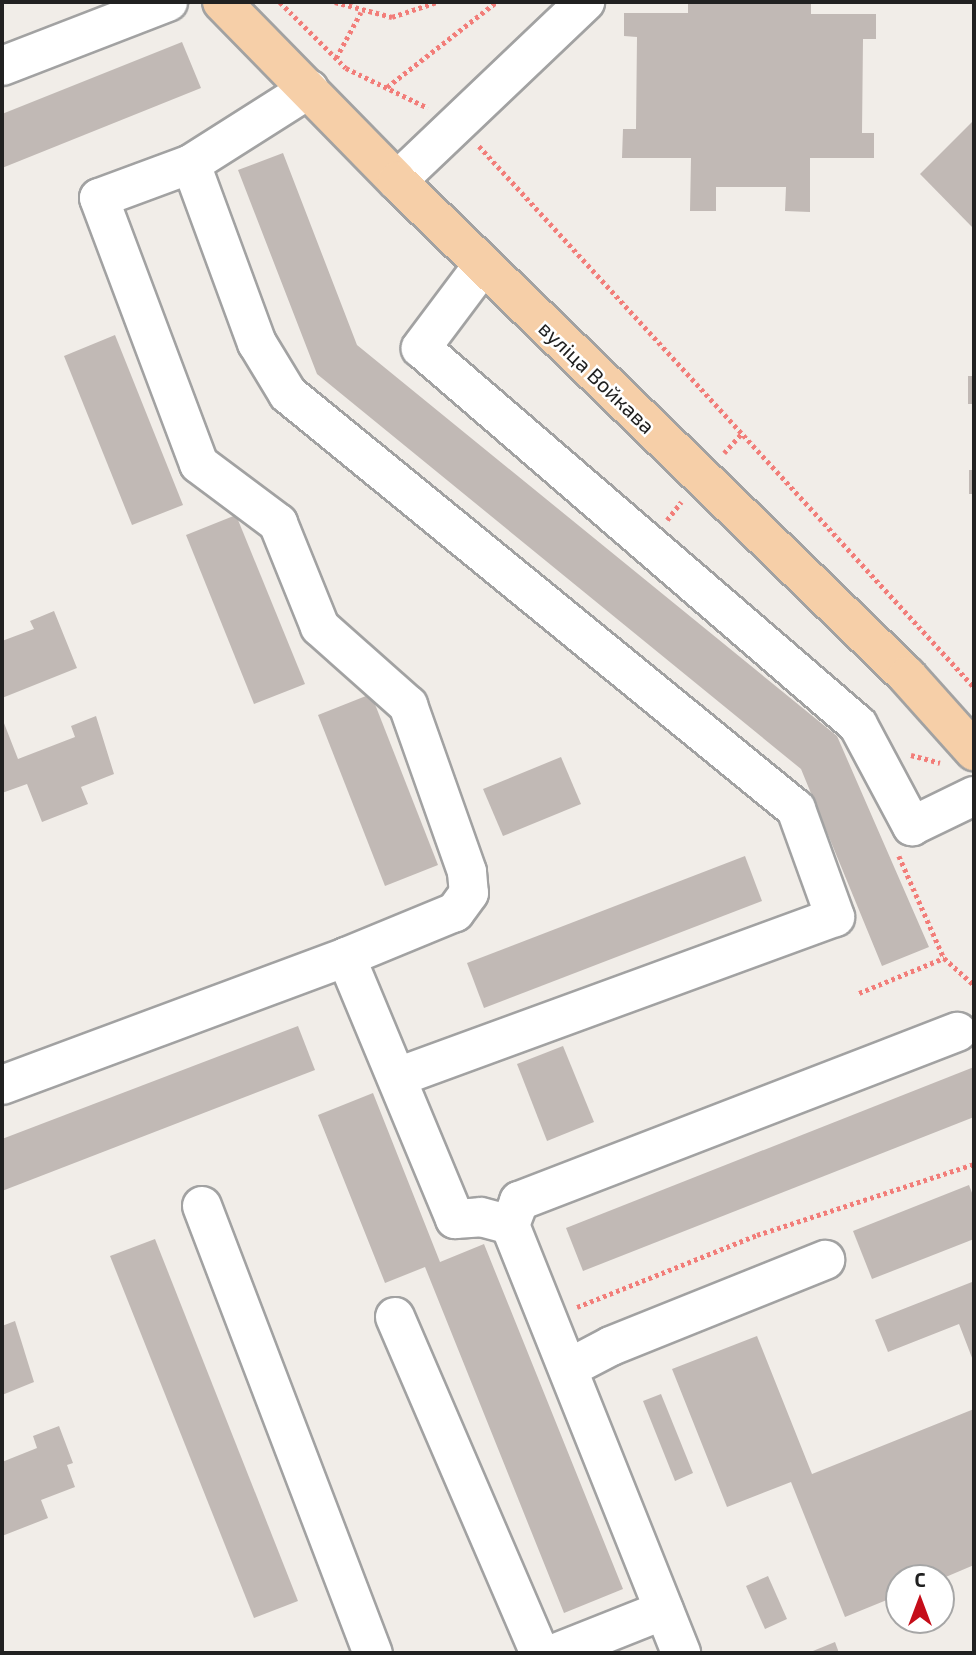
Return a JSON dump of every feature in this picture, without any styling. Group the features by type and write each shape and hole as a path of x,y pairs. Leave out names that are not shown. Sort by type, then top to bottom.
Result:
{"main road":[{"name":"вуліца Войкава","path":"222,2 397,181 907,676 974,751"}],"lane":[{"path":"2,66 168,2"},
{"path":"397,181 585,2"},
{"path":"2,1085 346,957 455,912 469,893 467,872 408,705 392,688 335,645 320,626 278,523 199,464 99,198 191,164 309,89"},
{"path":"191,164 257,343 288,394 796,809 835,917 397,1077"},
{"path":"483,265 421,348 858,725 912,826 974,796"},
{"path":"346,957 455,1219 481,1217 510,1225"},
{"path":"681,1653 570,1367 510,1225 519,1201 958,1032"},
{"path":"202,1206 373,1653"},
{"path":"570,1367 611,1346 825,1260"},
{"path":"395,1317 540,1653"},
{"path":"556,1653 664,1611"}],"path":[{"path":"280,2 346,68 458,124 974,687"},
{"path":"335,2 361,12 392,16 437,2"},
{"path":"387,88 496,2"},
{"path":"336,58 361,12"},
{"path":"859,993 944,958 974,985"},
{"path":"550,1317 757,1235 974,1164"}],"building":[{"path":"688,2 811,2 811,14 876,14 876,39 863,39 862,133 874,133 874,158 810,158 810,212 785,211 786,187 716,187 716,211 690,211 691,158 622,158 623,129 636,129 637,37 624,36 624,13 688,13"},
{"path":"182,42 201,88 2,168 2,114"},
{"path":"974,120 974,229 920,174"},
{"path":"283,153 357,345 837,736 929,947 882,966 801,769 317,374 238,170"},
{"path":"115,335 183,505 132,525 64,356"},
{"path":"968,376 974,376 974,404 968,404"},
{"path":"969,470 974,470 974,494 969,494"},
{"path":"236,515 305,684 254,704 186,535"},
{"path":"54,611 77,668 2,698 2,641 34,629 30,621"},
{"path":"371,694 438,865 385,886 318,715"},
{"path":"96,716 114,774 81,787 88,804 42,822 27,784 2,793 2,718 18,759 75,737 71,726"},
{"path":"561,757 581,804 503,836 483,789"},
{"path":"745,856 762,901 484,1008 467,963"},
{"path":"298,1026 315,1070 2,1191 2,1139"},
{"path":"563,1046 594,1122 547,1141 517,1064"},
{"path":"974,1067 974,1117 583,1271 566,1228"},
{"path":"373,1093 440,1262 484,1244 623,1589 564,1613 425,1267 385,1283 318,1115"},
{"path":"969,1185 974,1198 974,1239 872,1279 853,1231"},
{"path":"155,1239 298,1601 254,1618 110,1256"},
{"path":"972,1282 974,1363 959,1324 888,1352 875,1320"},
{"path":"15,1321 34,1382 2,1395 2,1326"},
{"path":"757,1336 812,1474 974,1409 974,1565 955,1573 955,1564 885,1564 885,1601 845,1617 791,1482 727,1507 672,1369"},
{"path":"661,1394 693,1473 675,1481 643,1401"},
{"path":"59,1426 73,1463 67,1465 75,1487 41,1500 48,1518 2,1536 2,1462 37,1448 33,1436"},
{"path":"768,1576 787,1619 765,1629 746,1586"},
{"path":"835,1642 839,1653 808,1653"}]}
